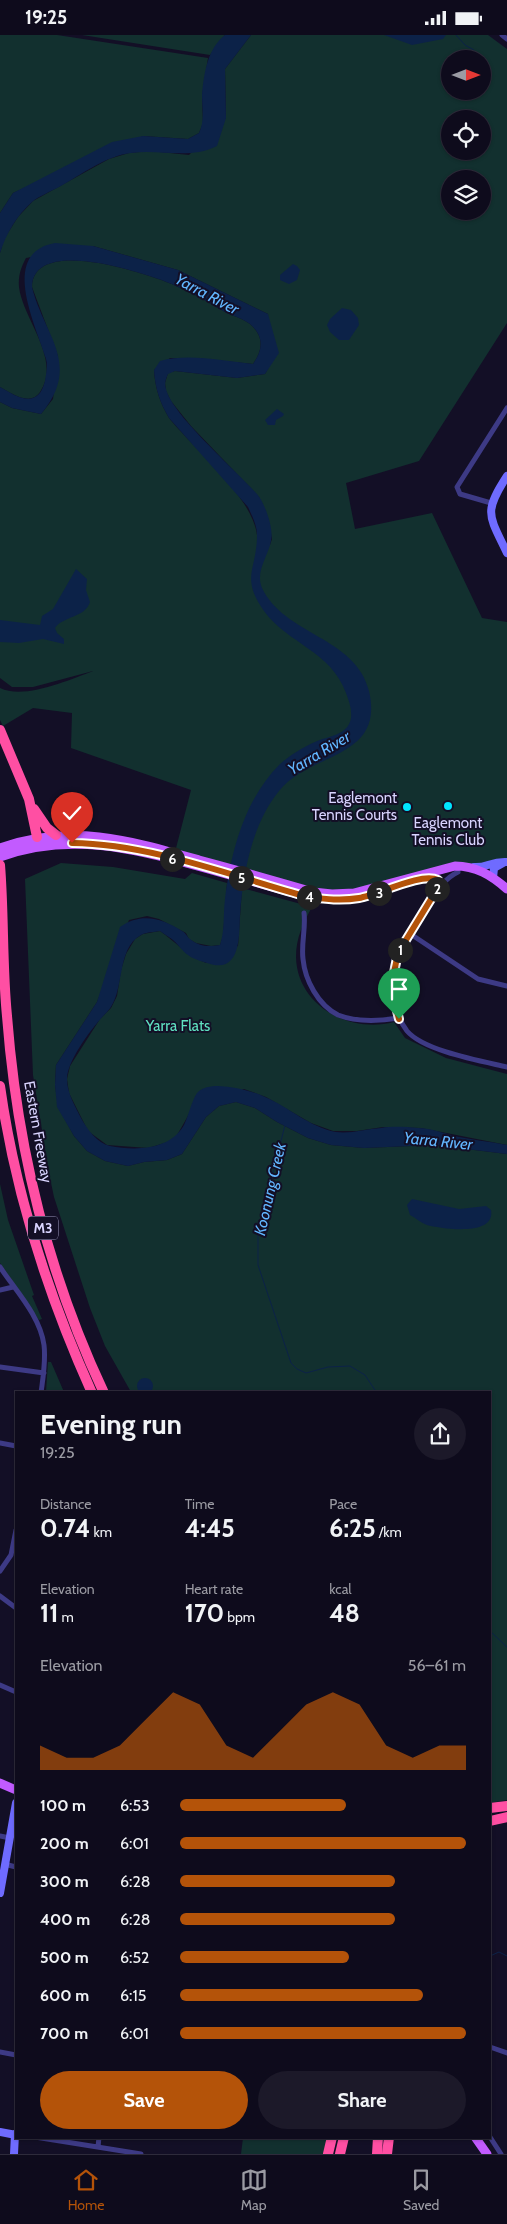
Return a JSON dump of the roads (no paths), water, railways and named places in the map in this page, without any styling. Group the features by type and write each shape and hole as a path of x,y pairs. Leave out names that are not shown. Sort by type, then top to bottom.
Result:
{"highway":[{"path":"0,730 28,799 42,821 56,835"},
{"path":"28,799 36,842"},
{"name":"Eastern Freeway","path":"0,865 6,1015 22,1139 54,1265 79,1335 103,1391"},
{"name":"Eastern Freeway","path":"0,1087 9,1144 38,1257 58,1315 91,1391"},
{"path":"491,1809 507,1806"},
{"path":"491,1821 507,1817"},
{"path":"328,2154 332,2139"},
{"path":"340,2154 344,2139"},
{"path":"377,2154 378,2139"},
{"path":"386,2154 389,2139"}],"main road":[{"path":"0,857 56,835 91,839 187,859 282,886 313,892 332,894 354,893 448,867 472,867 493,877 507,889"},
{"path":"0,848 36,842 91,839"},
{"path":"282,886 308,897 346,900 378,894 440,873 458,872 480,876 507,895"},
{"path":"0,1783 15,1790"},
{"path":"476,2139 487,2154"},
{"path":"483,2139 493,2154"}],"street":[{"path":"502,35 507,39"},
{"path":"491,503 458,492 457,484 507,408"},
{"path":"507,476 491,503 491,519 507,553"},
{"path":"472,867 482,867 493,861 506,862"},
{"path":"493,877 494,868 506,862"},
{"path":"458,872 451,875 436,891 398,953 392,977 392,995 399,1019 408,1032 449,1053 507,1067"},
{"path":"425,878 438,880 436,891"},
{"path":"304,913 306,922 303,956 305,977 317,997 338,1015 382,1021 399,1019"},
{"path":"409,933 478,979 507,986"},
{"path":"0,1267 36,1320 41,1333 45,1347 41,1391"},
{"path":"0,1290 13,1287"},
{"path":"0,1367 44,1373"},
{"path":"0,1443 15,1446"},
{"path":"0,1571 11,1555 15,1535"},
{"path":"0,1596 15,1607"},
{"path":"0,1685 15,1692"},
{"path":"0,1893 2,1882 11,1867 8,1851 15,1809"},
{"path":"0,1836 10,1838"},
{"path":"491,2047 507,2053"},
{"path":"0,2052 15,2055"},
{"path":"0,2132 15,2135"},
{"path":"14,2152 16,2139"},
{"path":"48,2139 141,2154"},
{"path":"98,2147 100,2139"},
{"path":"491,2139 501,2154"}],"water":[{"path":"225,35 251,35 225,69 226,118 217,146 206,150 185,153 131,153 103,162 32,202 13,225 0,253 0,213 13,193 112,142 143,136 188,139 199,133 203,119 202,95 208,62 214,47"},
{"path":"384,35 446,35 443,39 412,45"},
{"name":"Yarra River","path":"55,243 93,246 178,270 268,314 279,353 265,374 237,378 175,371 168,374 165,387 171,400 192,428 257,494 263,503 272,536 261,570 260,582 272,604 286,616 335,647 350,659 362,673 369,691 371,713 366,730 356,742 342,752 292,778 279,791 262,818 250,850 241,899 238,943 232,959 226,964 218,965 197,960 160,931 141,935 127,950 113,1004 82,1043 68,1071 68,1089 76,1109 89,1131 105,1144 120,1148 152,1147 170,1140 178,1133 184,1125 193,1100 199,1091 204,1088 224,1086 242,1089 274,1101 317,1126 336,1132 390,1127 435,1130 458,1137 507,1145 507,1154 434,1145 364,1148 331,1145 308,1138 255,1108 236,1102 219,1106 206,1117 182,1154 167,1160 144,1162 128,1166 105,1161 87,1151 74,1136 57,1107 56,1065 97,1002 120,927 136,919 159,920 174,926 197,944 208,946 220,945 231,863 241,827 257,794 280,764 310,744 346,729 351,715 346,693 330,667 320,657 285,632 264,611 253,590 251,581 257,531 248,507 169,418 157,389 154,370 160,361 194,358 253,364 258,356 261,344 259,336 251,325 181,288 141,273 94,262 71,261 51,263 37,272 32,287 56,349 60,364 59,380 53,396 41,414 12,408 0,402 0,387 26,399 37,396 42,390 47,362 29,308 25,291 25,274 29,260 38,249"},
{"path":"293,264 300,270 297,280 289,284 280,280 280,275"},
{"path":"342,308 351,310 358,318 359,325 349,340 339,340 330,332 327,325 330,319"},
{"path":"277,409 284,414 283,416 276,420 275,425 268,425 265,420"},
{"path":"76,569 87,579 86,590 90,602 84,611 63,621 55,628 57,633 64,639 64,644 43,639 19,643 0,642 0,620 40,625 42,616 53,609"},
{"path":"412,1199 459,1209 486,1206 491,1210 490,1219 477,1228 455,1229 427,1225 410,1215 407,1205"},
{"path":"145,1378 151,1380 151,1391 139,1391 137,1386 139,1380"}],"waterway":[{"path":"456,35 465,45 474,50"},
{"name":"Koonung Creek","path":"285,1125 258,1233 258,1265 291,1363 297,1369 306,1373 328,1367 350,1366 365,1375 376,1391"},
{"name":"Koonung Creek","path":"491,1632 507,1647"},
{"name":"Koonung Creek","path":"491,1956 499,1952 507,1956"}],"place":[{"name":"Eaglemont Tennis Club","path":"448,806"},
{"name":"Eaglemont Tennis Courts","path":"407,807"}],"park label":[{"name":"Yarra Flats","path":"178,1026"}]}
